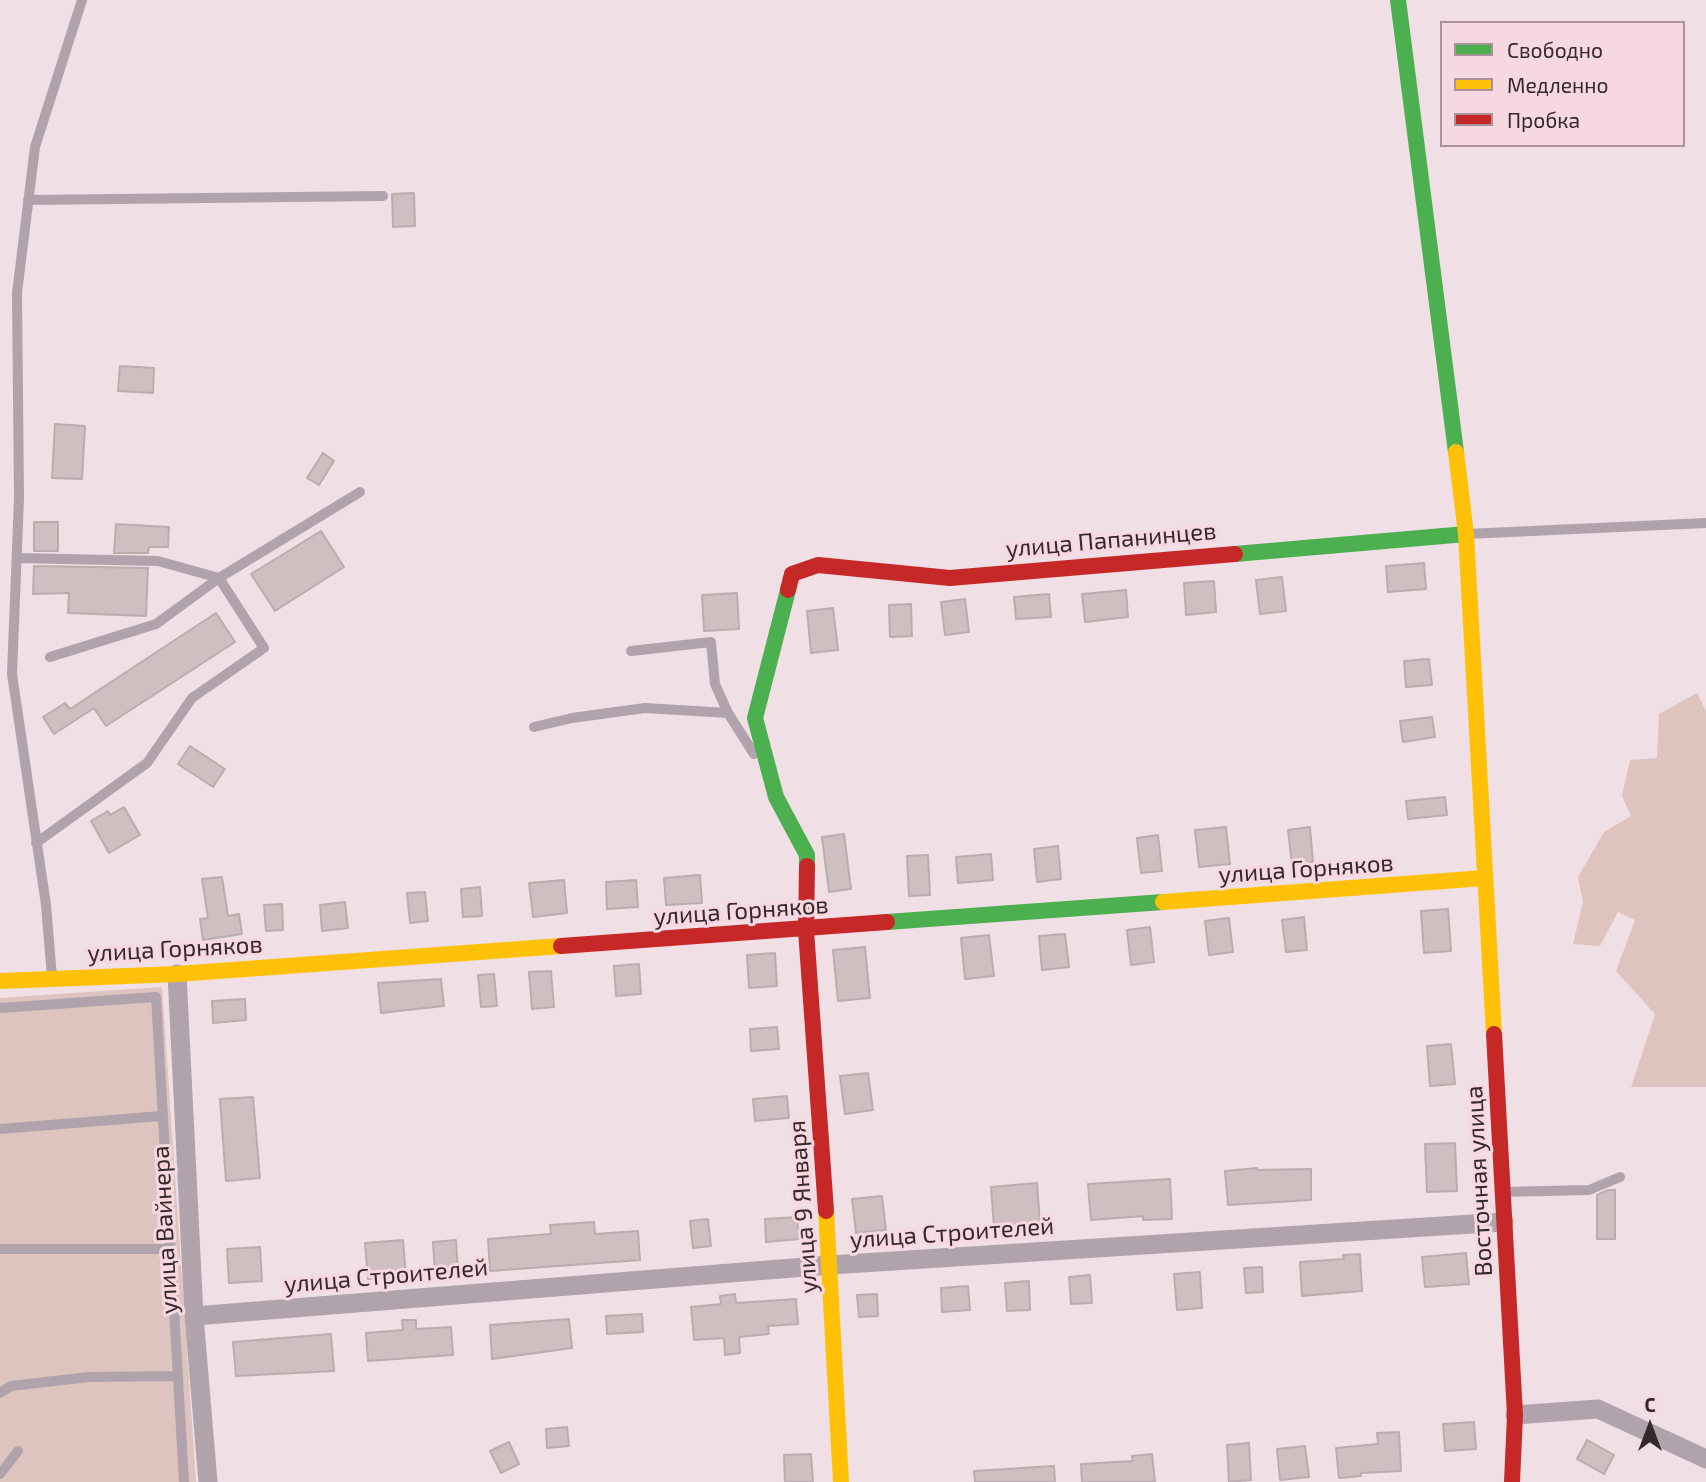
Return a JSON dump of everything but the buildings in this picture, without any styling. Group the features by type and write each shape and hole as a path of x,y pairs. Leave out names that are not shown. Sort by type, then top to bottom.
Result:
{"street":[{"name":"Восточная улица","path":"1398,0 1466,534 1515,1415 1513,1482"},
{"name":"улица Папанинцев","path":"783,603 792,574 818,565 950,578 1466,534"},
{"name":"улица 9 Января","path":"783,603 755,718 776,797 807,855 806,930 830,1265 841,1482"},
{"name":"улица Горняков","path":"0,981 177,974 806,930 1484,878"},
{"name":"улица Вайнера","path":"177,974 194,1317 208,1482"},
{"name":"улица Строителей","path":"194,1317 830,1265 1504,1222"},
{"path":"1515,1415 1598,1409 1706,1459"}],"lane":[{"path":"52,978 46,905 12,674 17,558 16,293 34,147 82,0"},
{"path":"28,200 383,196"},
{"path":"50,657 156,624 219,578 360,492"},
{"path":"1466,534 1706,523"},
{"path":"17,558 158,561 219,578 264,648 192,698 148,763 36,843"},
{"path":"631,651 711,642 715,684 728,713 773,785"},
{"path":"534,727 572,718 645,708 728,713"},
{"path":"0,1008 156,997 184,1482"},
{"path":"0,1129 161,1116"},
{"path":"1502,1192 1589,1190 1620,1177"},
{"path":"0,1249 171,1249"},
{"path":"0,1394 11,1386 89,1377 177,1376"},
{"path":"0,1474 18,1451"}],"shaded area":[{"path":"1697,693 1706,711 1706,1087 1631,1087 1655,1014 1616,971 1635,920 1618,912 1600,946 1573,944 1583,902 1578,877 1604,832 1631,816 1622,796 1630,760 1657,758 1659,714"},
{"path":"162,987 196,1482 0,1482 0,998"}],"traffic: fast":[{"path":"1398,0 1456,452"},
{"path":"1235,554 1466,534"},
{"path":"788,590 755,718 776,797 807,855 807,866"},
{"path":"887,922 1163,902"}],"traffic: slow":[{"path":"1456,452 1466,534 1494,1034"},
{"path":"1163,902 1484,878"},
{"path":"0,981 177,974 561,946"},
{"path":"826,1211 841,1482"}],"traffic: jam":[{"path":"788,590 792,574 818,565 950,578 1235,554"},
{"path":"807,866 806,930 826,1211"},
{"path":"561,946 887,922"},
{"path":"1494,1034 1515,1415 1512,1482"}]}
